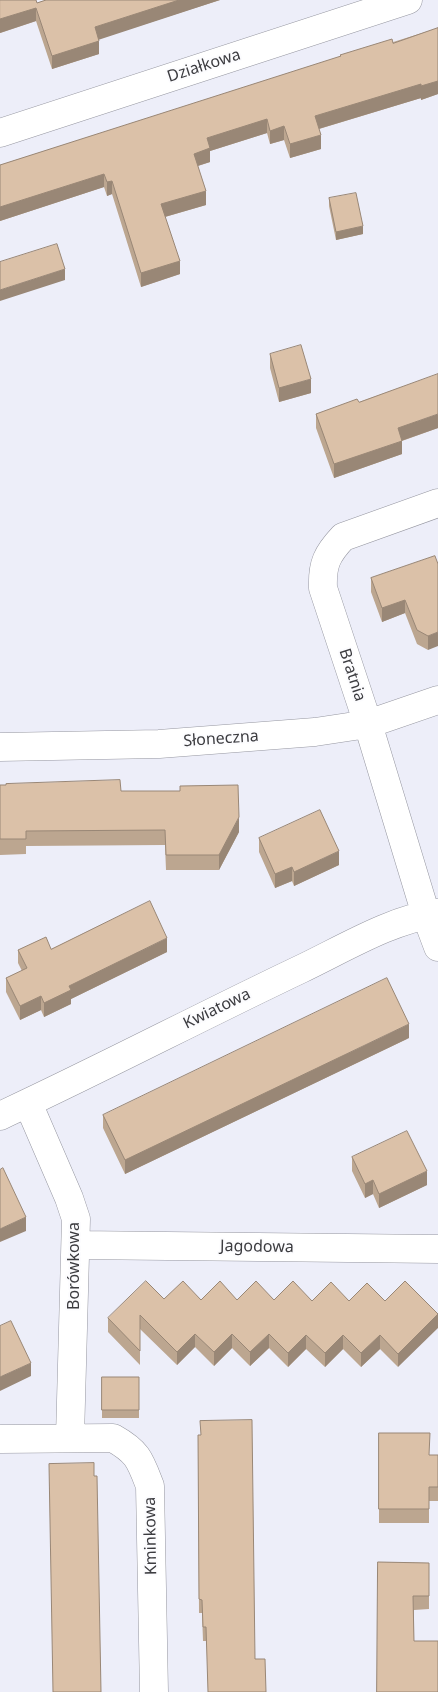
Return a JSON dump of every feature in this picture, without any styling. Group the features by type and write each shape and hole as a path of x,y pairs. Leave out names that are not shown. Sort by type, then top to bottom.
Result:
{"street":[{"name":"Działkowa","path":"0,133 408,0"},
{"name":"Bratnia","path":"438,503 343,537 332,548 324,564 323,588 432,914 438,947"},
{"name":"Słoneczna","path":"0,747 159,744 314,732 368,724 438,700"},
{"name":"Kwiatowa","path":"0,1116 384,929 432,914"},
{"name":"Borówkowa","path":"28,1103 72,1205 76,1219 70,1438"},
{"name":"Jagodowa","path":"76,1245 438,1249"},
{"name":"Kminkowa","path":"0,1439 114,1438 128,1446 140,1460 150,1486 154,1692"}],"building":[{"path":"0,0 36,0 37,3 46,0 179,0 95,27 99,41 52,56 36,8 0,19"},
{"path":"438,28 438,81 421,86 421,84 315,116 321,135 290,144 284,126 270,131 267,119 207,138 210,148 194,154 206,191 161,204 180,261 141,273 112,181 107,182 104,174 0,207 0,165 340,55 392,39 393,43"},
{"path":"356,193 363,226 336,232 329,198"},
{"path":"57,244 65,269 0,290 0,262"},
{"path":"301,345 311,379 279,388 270,354"},
{"path":"438,374 438,414 398,428 402,441 334,464 316,414 357,399 359,402"},
{"path":"435,556 438,564 438,632 428,636 417,630 405,600 382,608 371,578"},
{"path":"120,780 121,791 180,791 180,786 238,785 239,817 219,855 166,855 165,830 26,831 26,839 0,839 0,785"},
{"path":"320,810 339,851 294,872 292,867 275,874 259,838"},
{"path":"150,901 167,938 69,986 71,990 44,1003 41,996 20,1006 6,978 27,968 18,950 46,937 51,949"},
{"path":"387,978 409,1024 125,1160 103,1115"},
{"path":"407,1131 427,1171 379,1194 373,1180 365,1184 352,1157"},
{"path":"3,1168 26,1217 0,1229 0,1170"},
{"path":"146,1281 164,1299 183,1281 201,1300 220,1281 237,1300 256,1281 274,1300 293,1281 312,1301 331,1282 349,1301 367,1283 385,1301 405,1281 438,1314 398,1354 380,1335 361,1353 343,1335 325,1353 306,1335 288,1353 269,1334 250,1352 232,1334 214,1352 195,1334 177,1352 140,1315 140,1351 108,1318"},
{"path":"11,1321 31,1363 0,1377 0,1326"},
{"path":"102,1377 139,1377 139,1410 102,1410"},
{"path":"252,1420 255,1659 265,1659 266,1692 208,1692 206,1627 203,1627 202,1600 199,1599 198,1435 201,1435 200,1421"},
{"path":"379,1433 430,1433 429,1455 438,1455 438,1487 429,1487 429,1509 379,1509"},
{"path":"94,1463 94,1476 97,1476 101,1692 53,1692 49,1464"},
{"path":"378,1562 429,1563 429,1596 413,1596 414,1641 438,1641 438,1692 377,1692"}]}
